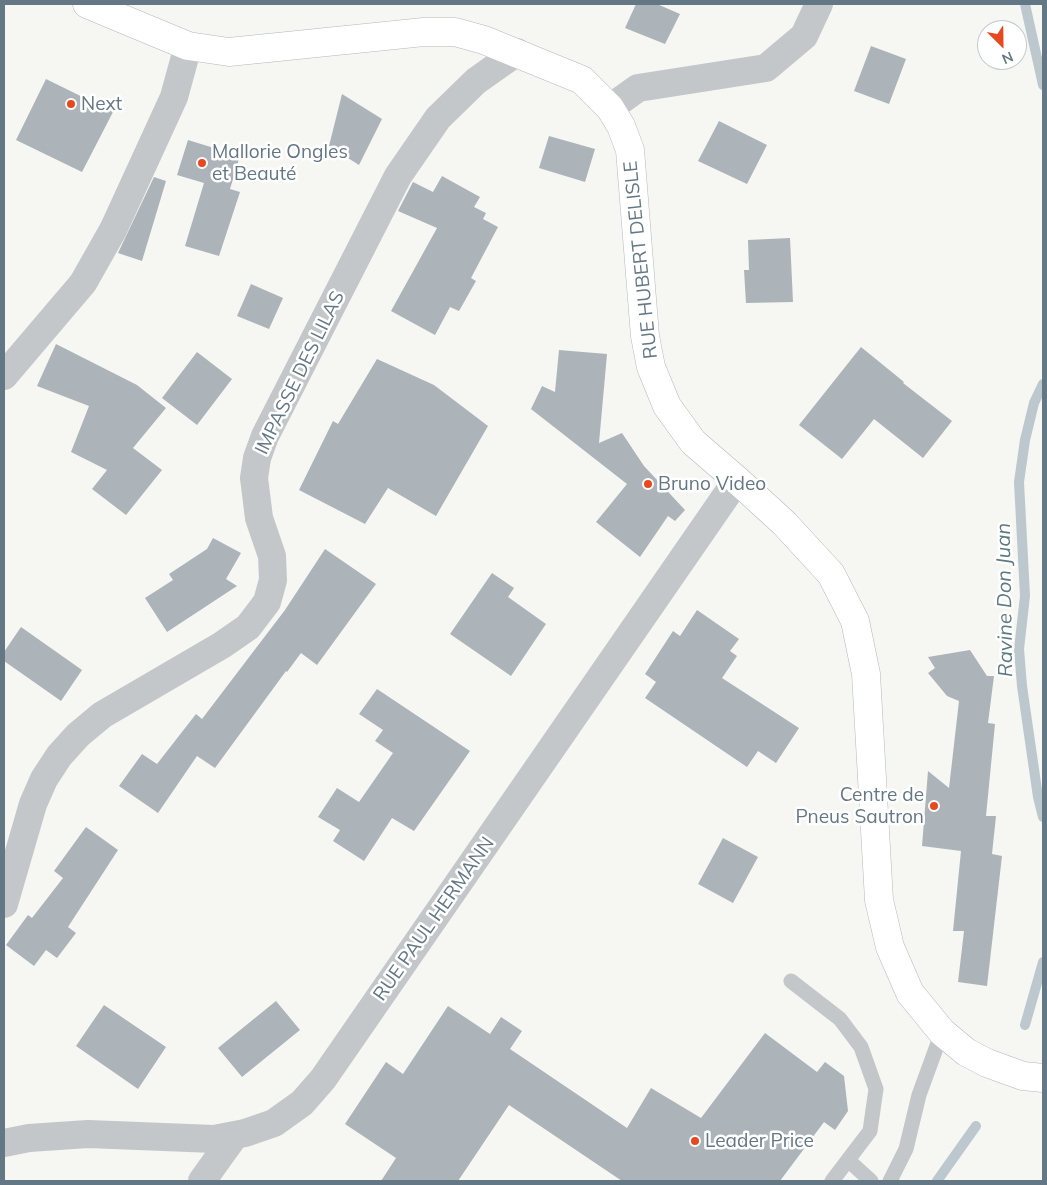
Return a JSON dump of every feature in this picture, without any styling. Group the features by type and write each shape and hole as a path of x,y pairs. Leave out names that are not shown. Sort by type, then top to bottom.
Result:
{"main road":[{"name":"RUE HUBERT DELISLE","path":"87,4 188,46 229,52 424,32 454,32 517,52 582,80 610,108 622,126 630,150 645,336 651,367 667,406 693,442 784,523 831,574 855,621 866,674 879,900 890,946 910,993 942,1032 966,1052 987,1063 1022,1076 1043,1078"}],"street":[{"path":"610,108 638,88 766,68 804,36 819,4"},
{"path":"4,376 83,283 113,230 174,97 188,46"},
{"name":"IMPASSE DES LILAS","path":"4,904 33,804 44,779 59,756 78,735 102,715 222,645 248,627 267,602 273,580 272,556 259,518 254,478 257,458 265,436 398,176 438,118 476,81 517,52"},
{"name":"RUE PAUL HERMANN","path":"4,1143 29,1138 88,1134 214,1139 235,1136 274,1124 302,1103 323,1080 737,480"},
{"path":"202,1181 235,1136"}],"lane":[{"path":"791,981 840,1019 861,1047 876,1089 870,1132 832,1181"},
{"path":"890,1181 906,1149 919,1095 942,1032"},
{"path":"848,1160 872,1181"}],"building":[{"path":"636,4 657,4 680,14 665,44 625,28"},
{"path":"871,46 906,59 889,104 854,91"},
{"path":"46,79 113,112 82,172 16,140"},
{"path":"342,94 382,119 359,165 329,146"},
{"path":"719,121 767,145 747,184 698,161"},
{"path":"549,136 595,149 585,182 539,168"},
{"path":"188,140 240,156 230,189 240,192 219,256 185,246 204,183 177,175"},
{"path":"442,176 480,197 474,207 486,213 483,219 498,227 471,278 476,281 459,311 450,307 435,335 391,311 437,228 398,211 413,182 433,192"},
{"path":"154,177 166,181 142,261 118,253"},
{"path":"790,238 793,302 746,303 744,270 749,270 748,240"},
{"path":"251,284 283,298 269,329 237,316"},
{"path":"56,344 137,385 166,408 133,448 162,470 126,515 92,489 107,470 71,452 89,406 37,386"},
{"path":"861,347 952,421 923,458 874,419 842,459 799,425"},
{"path":"559,350 607,354 599,443 622,433 644,466 685,510 675,521 668,516 640,557 596,522 627,484 531,409 542,386 555,392"},
{"path":"197,352 232,379 197,425 162,398"},
{"path":"377,359 434,385 488,426 436,516 388,488 365,524 299,490 333,421 338,424"},
{"path":"213,538 241,553 226,579 237,586 167,632 145,598 173,580 169,574 207,549"},
{"path":"325,549 376,584 317,665 301,653 215,768 197,756 158,813 119,786 142,754 157,764 196,714 202,719 285,610"},
{"path":"492,573 514,588 508,597 546,624 511,676 450,634"},
{"path":"697,610 739,639 730,651 737,656 722,678 799,728 776,763 758,751 747,767 645,698 656,682 645,674 673,631 680,636"},
{"path":"21,627 82,670 61,701 4,661 4,652"},
{"path":"970,650 987,676 994,676 988,723 995,724 986,816 996,816 992,854 1002,856 987,986 958,982 964,931 953,931 961,851 922,846 928,771 949,788 959,701 947,696 928,673 935,668 928,657"},
{"path":"377,689 470,751 414,831 392,818 364,861 333,841 340,830 318,817 337,788 359,802 393,753 375,741 383,730 359,714"},
{"path":"86,827 118,850 68,927 76,933 57,958 46,950 34,966 6,945 28,915 32,918 63,878 54,871"},
{"path":"723,838 758,857 733,903 698,884"},
{"path":"276,1001 300,1030 242,1077 218,1048"},
{"path":"104,1005 166,1047 138,1089 76,1046"},
{"path":"448,1006 490,1034 501,1017 522,1031 510,1049 627,1128 651,1088 701,1118 765,1033 817,1072 825,1062 844,1076 848,1111 835,1130 824,1122 780,1181 622,1181 509,1105 458,1181 381,1181 396,1158 345,1124 386,1062 403,1074"}],"waterway":[{"name":"Ravine Don Juan","path":"1025,4 1043,85"},
{"name":"Ravine Don Juan","path":"1043,384 1034,403 1025,440 1019,482 1025,596 1019,649 1022,686 1038,797 1043,817"},
{"name":"Ravine Don Juan","path":"1025,1025 1043,962"},
{"name":"Ravine Don Juan","path":"937,1181 976,1126"}],"place":[{"name":"Next","path":"71,104"},
{"name":"Mallorie Ongles et Beauté","path":"202,163"},
{"name":"Bruno Video","path":"648,484"},
{"name":"Centre de Pneus Sautron","path":"934,806"},
{"name":"Leader Price","path":"695,1141"}]}
